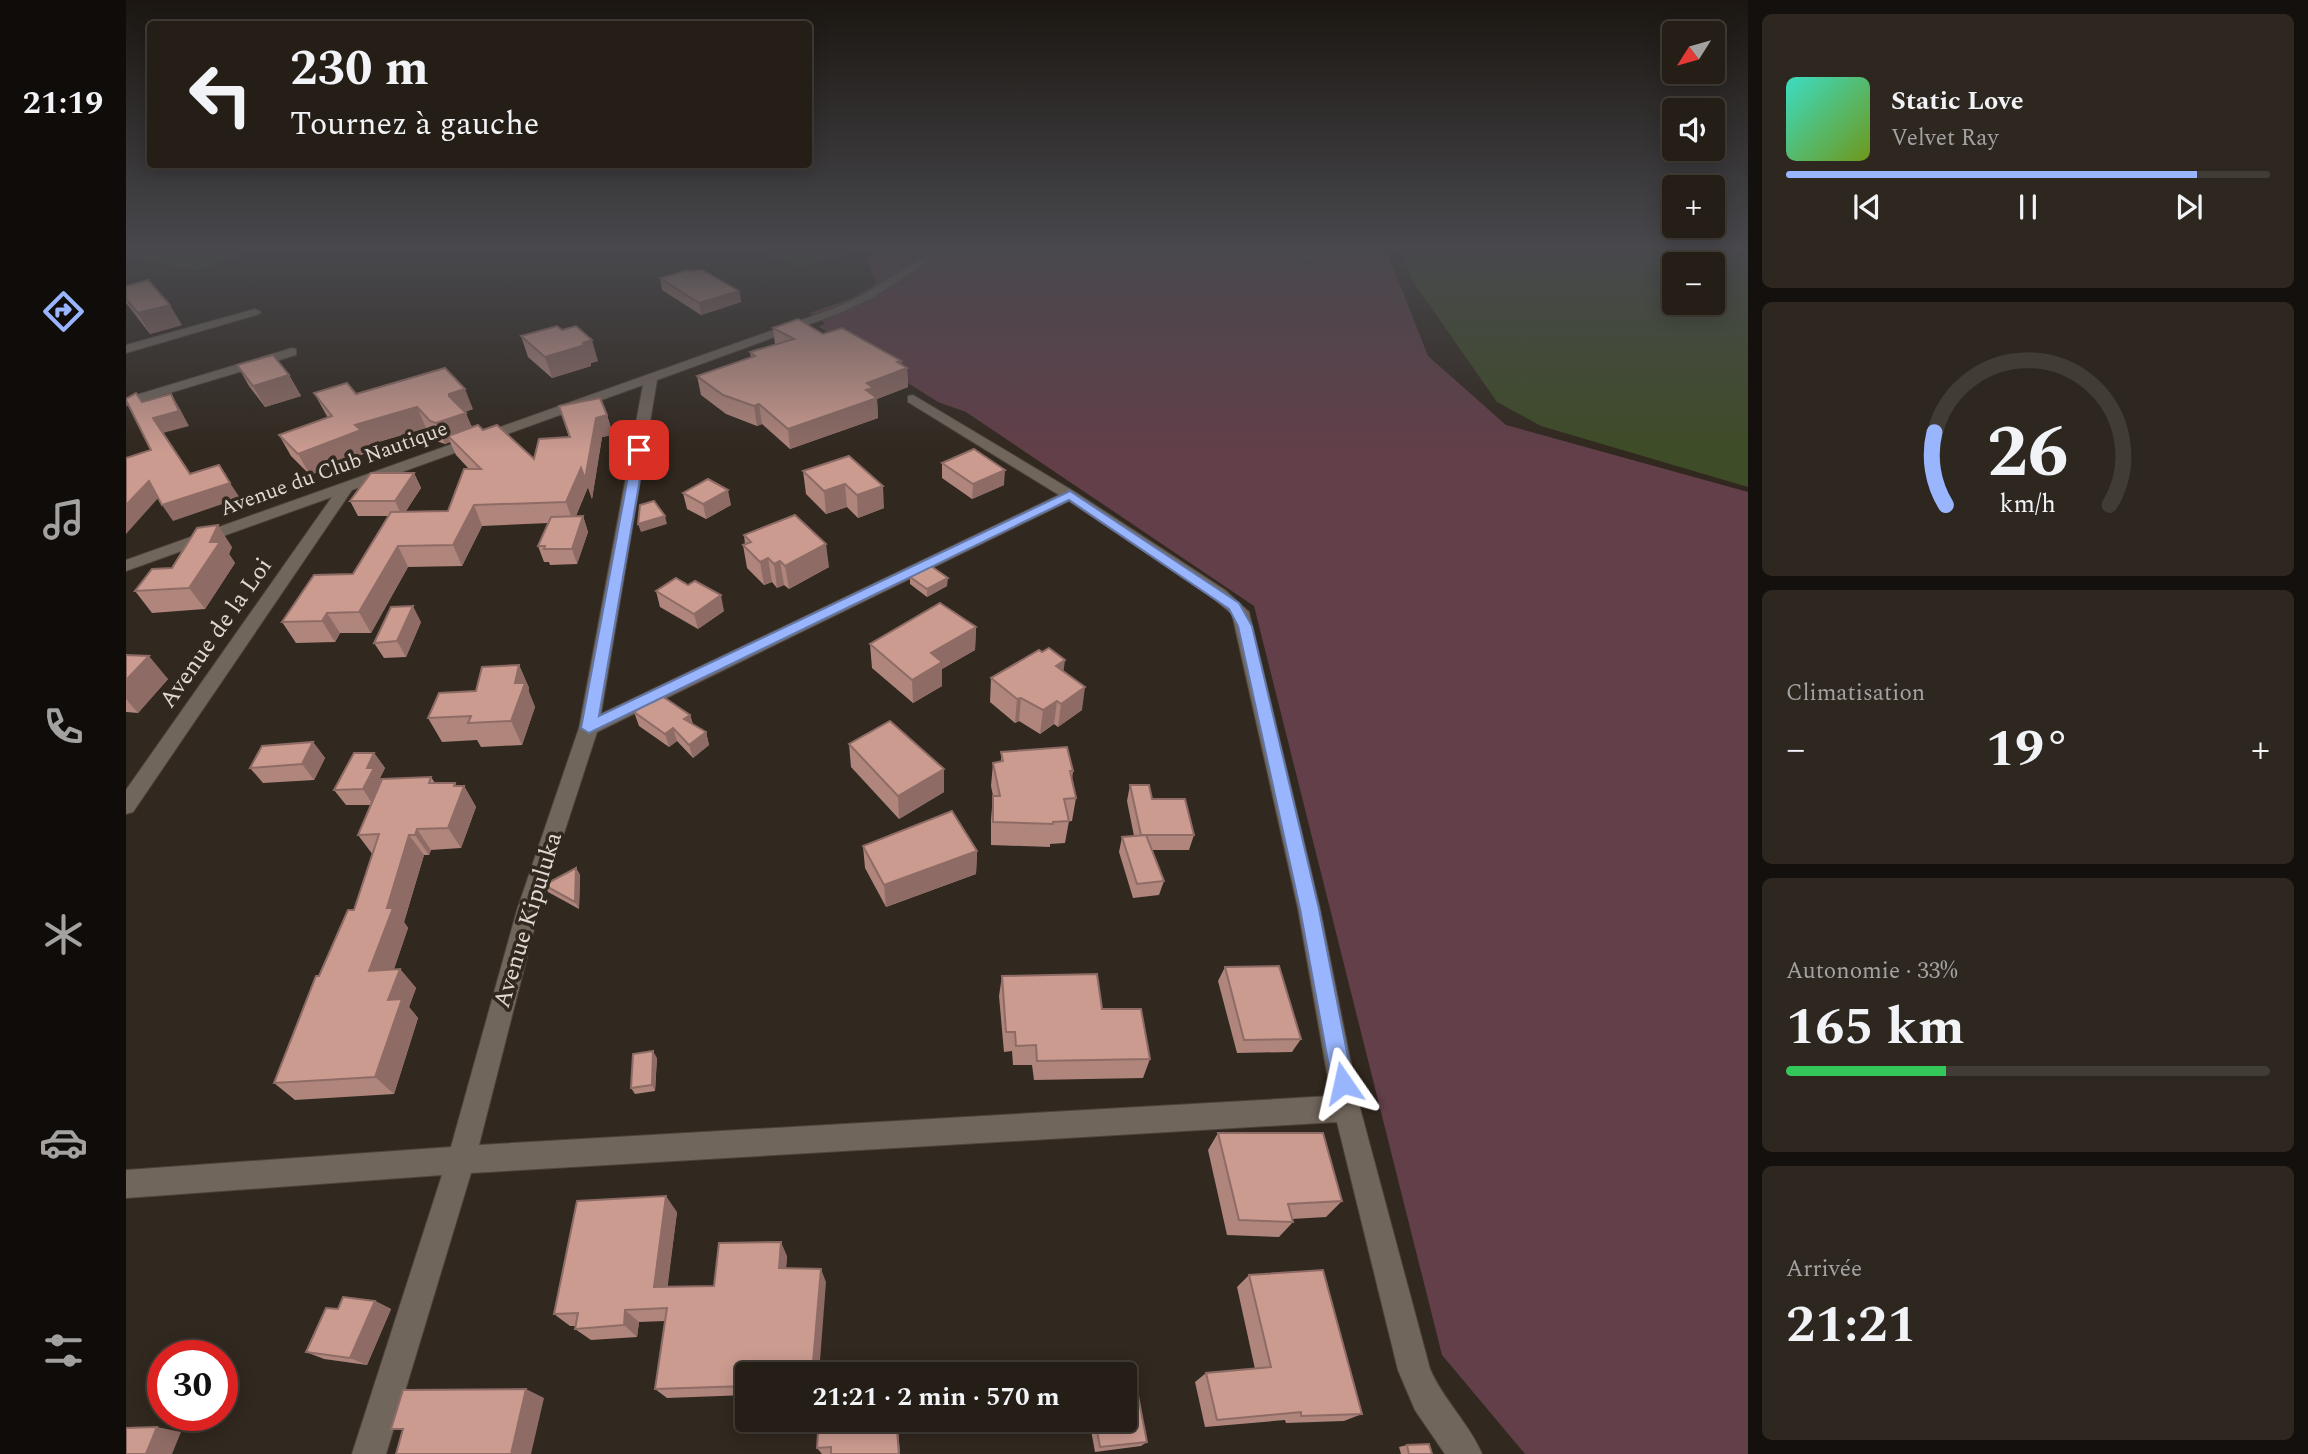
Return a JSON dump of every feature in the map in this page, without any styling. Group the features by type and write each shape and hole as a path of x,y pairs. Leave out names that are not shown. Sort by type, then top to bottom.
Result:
{"street":[{"path":"126,349 238,317"},
{"name":"Avenue du Club Nautique","path":"126,566 820,317"},
{"path":"126,401 292,352"},
{"name":"Avenue Kipuluka","path":"369,1454 461,1160 528,910 589,728 651,377"},
{"path":"914,399 1070,495 1219,594 1240,612 1310,909 1347,1108 1414,1370 1426,1399 1465,1454"},
{"name":"Avenue de la Loi","path":"126,806 346,488"},
{"path":"589,728 1070,495"},
{"path":"126,1184 461,1160 1347,1108"}],"shaded area":[{"path":"816,317 1413,317 1428,356 1506,425 1748,492 1748,1454 1525,1454 1442,1355 1254,606 966,412 938,402 819,327 825,323"},
{"path":"1438,317 1748,317 1748,487 1541,426 1497,402"}],"building":[{"path":"798,319 823,334 842,328 901,361 897,362 907,368 867,383 873,388 866,390 877,398 788,429 759,404 754,406 723,395 697,376 755,356 750,352 794,339 773,328"},
{"path":"557,326 562,330 576,326 592,340 583,343 585,345 545,357 521,336"},
{"path":"273,355 289,375 253,386 237,365"},
{"path":"445,368 465,389 449,396 466,413 436,423 430,421 417,407 355,425 361,430 298,454 279,435 332,416 314,393 347,383 356,394"},
{"path":"136,393 142,402 171,394 179,411 153,418 190,474 219,465 230,483 162,505 149,481 126,505 126,458 151,450 126,400"},
{"path":"600,398 607,415 596,418 585,479 581,468 566,502 474,505 453,545 398,546 359,612 327,613 322,621 282,622 314,575 353,574 391,512 448,511 464,469 481,469 448,436 478,425 483,430 497,425 534,459 539,439 570,437 559,406"},
{"path":"974,449 1005,470 973,484 942,463"},
{"path":"849,456 883,486 857,495 845,484 824,491 803,471"},
{"path":"371,473 414,473 395,501 350,501"},
{"path":"708,479 728,490 703,504 683,493"},
{"path":"654,501 665,516 638,524 640,505"},
{"path":"795,515 826,544 785,566 780,561 774,564 768,558 760,562 743,545 751,542 744,535"},
{"path":"583,516 572,549 544,549 545,546 538,546 551,517"},
{"path":"218,525 210,542 220,542 189,588 135,591 152,569 172,568 197,528"},
{"path":"931,566 948,578 927,589 910,577"},
{"path":"676,578 688,585 695,581 721,595 694,614 656,591"},
{"path":"940,603 976,627 931,653 942,662 912,680 870,644"},
{"path":"413,606 397,641 374,643 391,607"},
{"path":"1049,648 1065,660 1056,666 1085,687 1061,704 1057,701 1043,710 1021,698 1017,699 991,678 1039,650 1042,652"},
{"path":"126,655 149,656 126,680"},
{"path":"519,665 515,683 525,683 511,721 468,723 471,716 428,718 439,693 476,691 482,667"},
{"path":"659,694 690,715 684,719 706,732 689,745 673,728 665,734 634,712"},
{"path":"890,721 944,769 898,796 849,744"},
{"path":"313,742 302,764 250,768 262,746"},
{"path":"1067,747 1076,798 1064,799 1069,821 1053,824 993,822 993,796 1000,796 993,763 1003,761 1001,752"},
{"path":"354,753 374,753 367,768 374,768 363,789 334,790"},
{"path":"431,777 429,783 455,783 454,786 464,786 448,828 417,829 415,835 409,835 387,908 393,908 369,971 400,969 388,1000 402,999 375,1077 274,1083 316,976 319,976 348,910 354,910 379,834 358,835 382,779"},
{"path":"1130,785 1149,785 1152,799 1185,799 1194,835 1141,835"},
{"path":"952,811 977,851 884,885 863,846"},
{"path":"1146,835 1164,881 1137,884 1122,837"},
{"path":"576,868 575,902 544,885"},
{"path":"1279,966 1301,1039 1244,1040 1225,967"},
{"path":"1097,974 1102,1009 1141,1009 1150,1059 1037,1061 1036,1045 1016,1046 1015,1032 1006,1032 1002,976"},
{"path":"653,1051 652,1085 631,1088 633,1054"},
{"path":"1218,1133 1323,1133 1342,1201 1288,1204 1293,1222 1239,1220"},
{"path":"666,1196 654,1287 714,1286 719,1243 781,1242 779,1268 821,1269 813,1362 735,1362 735,1386 655,1389 667,1308 625,1310 624,1325 575,1329 578,1313 554,1314 577,1201"},
{"path":"1323,1270 1362,1414 1301,1416 1301,1412 1217,1420 1206,1373 1271,1367 1249,1275"},
{"path":"343,1297 375,1301 350,1358 306,1352 326,1308 338,1309"},
{"path":"526,1389 511,1454 396,1454 403,1429 391,1429 403,1390"},
{"path":"1137,1390 1147,1442 1100,1447 1097,1432 1137,1432"},
{"path":"147,1427 147,1431 155,1431 146,1454 126,1454 126,1428"},
{"path":"818,1432 897,1432 899,1454 831,1454 831,1447 817,1448"},
{"path":"1429,1444 1432,1454 1409,1454 1407,1445"}],"route":[{"path":"639,450 589,728 1070,495 1234,606 1240,612 1245,626 1310,909 1343,1083"}]}
